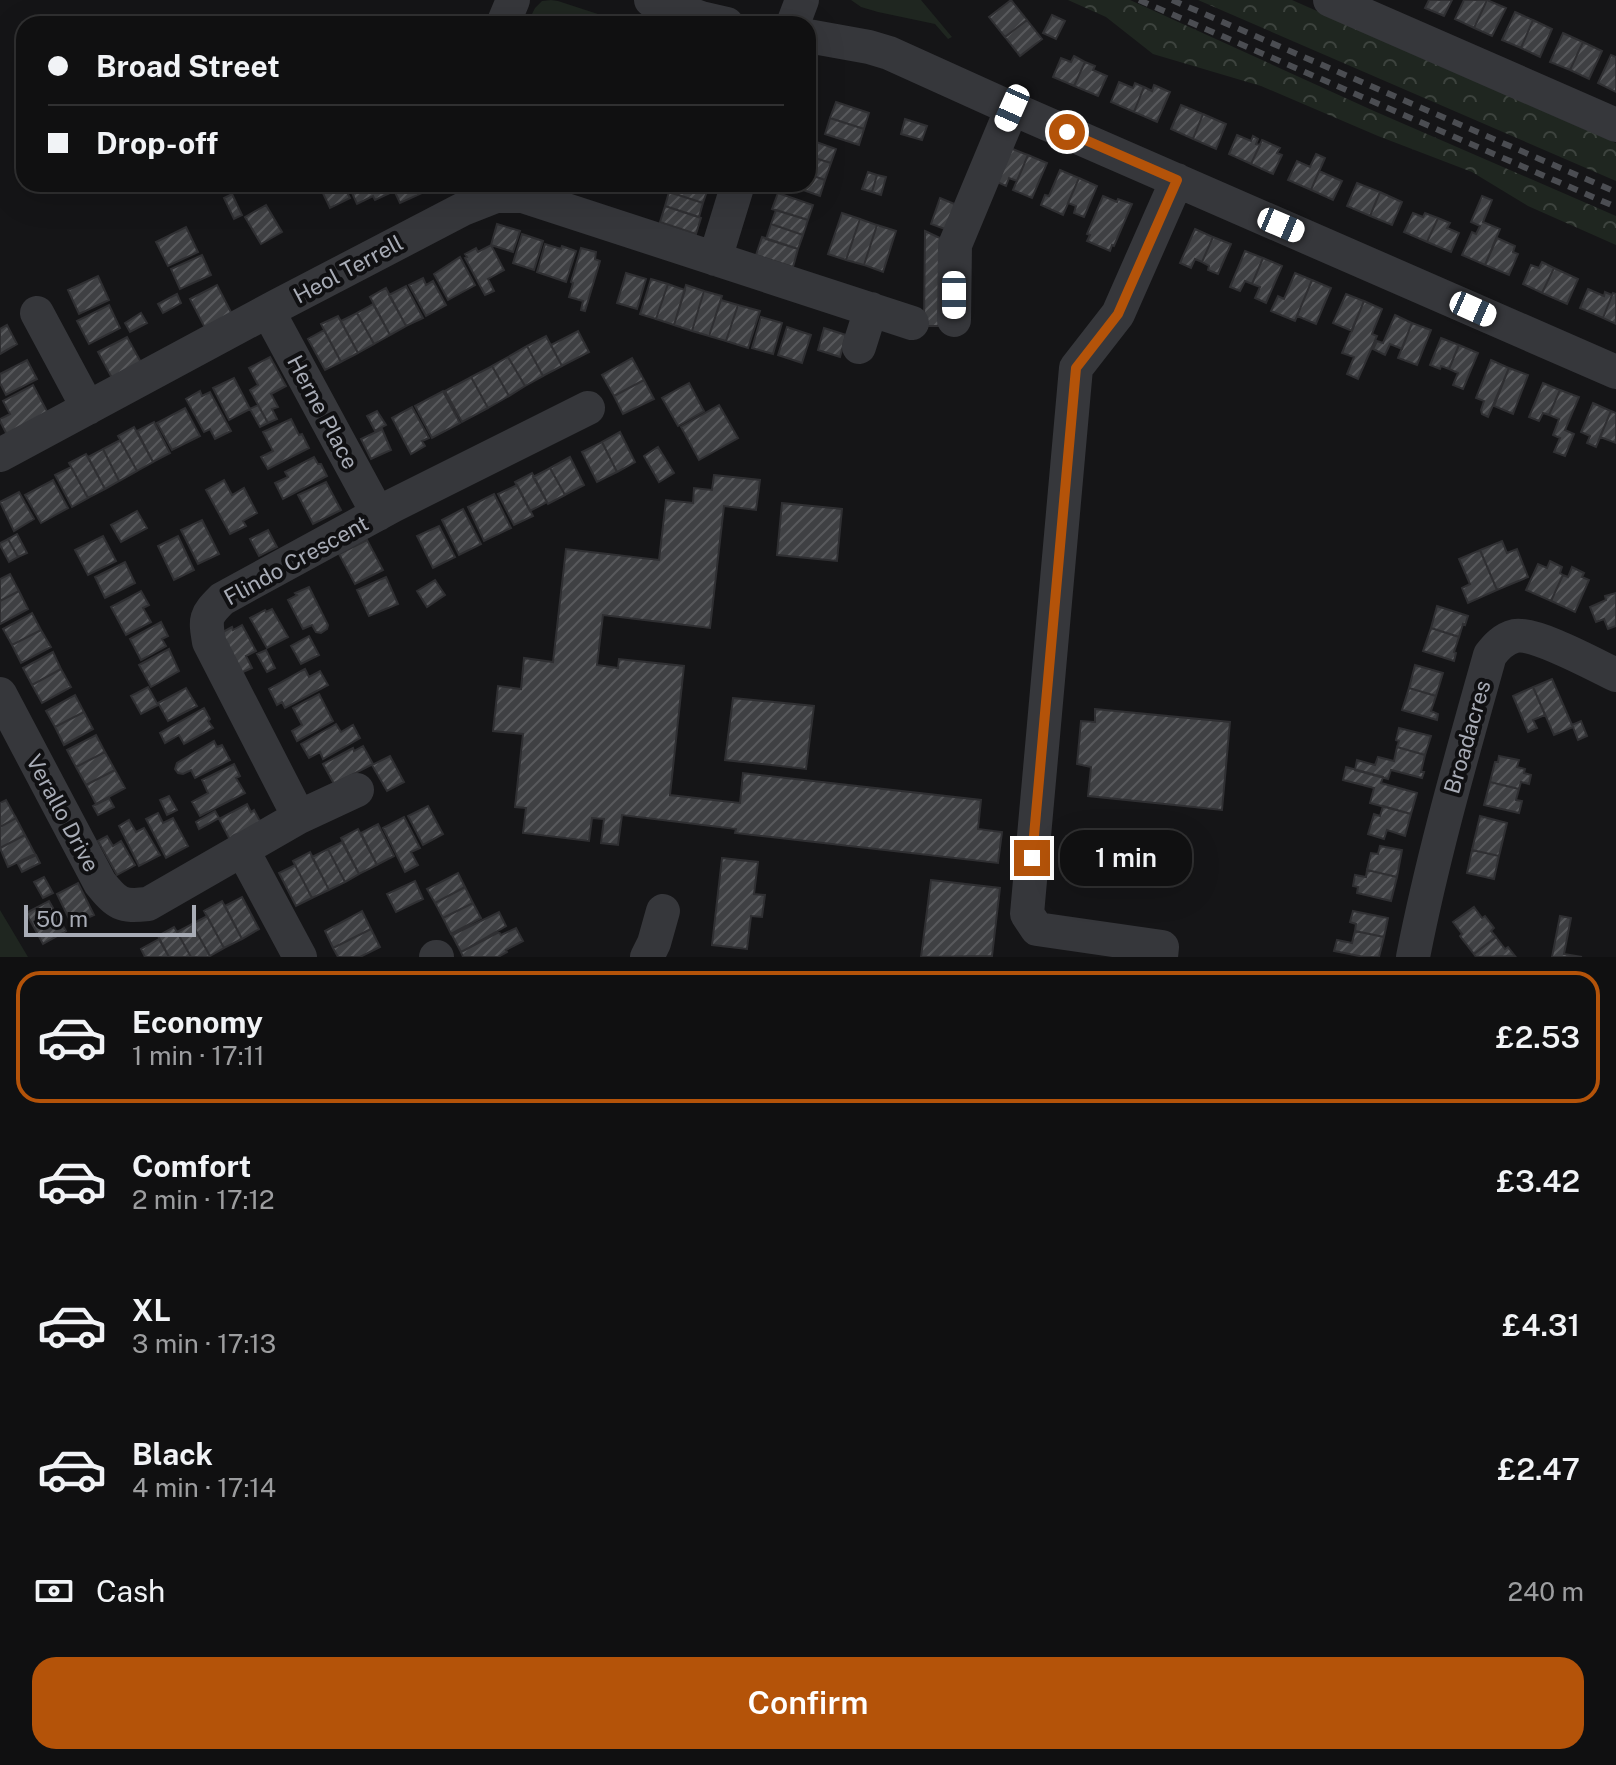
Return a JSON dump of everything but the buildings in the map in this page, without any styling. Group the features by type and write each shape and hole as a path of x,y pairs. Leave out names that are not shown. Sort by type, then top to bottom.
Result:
{"street":[{"path":"651,0 695,16"},
{"path":"1330,0 1616,125"},
{"path":"816,37 889,53 1616,372"},
{"path":"954,320 955,245 1012,108"},
{"path":"1161,957 1162,947 1037,929 1027,914 1076,368 1118,314 1177,180"},
{"path":"715,259 736,192"},
{"name":"Heol Terrell","path":"0,455 268,311 475,193 523,196 912,323"},
{"path":"859,347 871,309"},
{"name":"Herne Place","path":"268,311 378,514"},
{"path":"37,313 88,408"},
{"name":"Flindo Crescent","path":"299,817 209,642 206,626 208,613 222,599 378,514 588,408"},
{"name":"Broadacres","path":"1413,957 1448,806 1490,655 1500,643 1515,636 1534,637 1616,675"},
{"name":"Verallo Drive","path":"0,694 100,883 115,901 131,906 148,904 299,817 357,790"},
{"path":"242,849 300,957"},
{"path":"647,957 663,911"}],"green space":[{"path":"851,0 921,0 952,37 948,39 935,24 878,12"},
{"path":"1068,0 1130,0 1616,216 1616,245 1528,206 1472,172 1261,86 1153,54 1106,17"},
{"path":"1198,0 1292,0 1616,143 1616,181"},
{"path":"542,1 558,1 604,16 531,16"},
{"path":"0,910 28,957 0,957"}],"railway":[{"path":"1139,0 1616,207"},
{"path":"1172,0 1616,192"}],"route":[{"path":"1032,858 1076,368 1118,314 1177,180 1067,132"}]}
